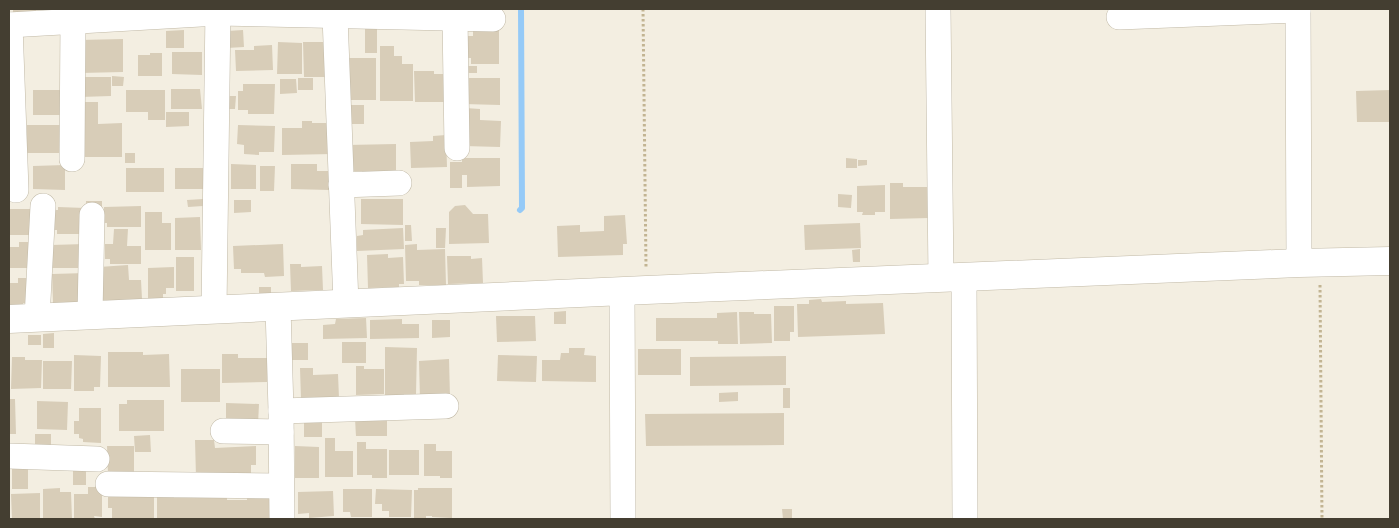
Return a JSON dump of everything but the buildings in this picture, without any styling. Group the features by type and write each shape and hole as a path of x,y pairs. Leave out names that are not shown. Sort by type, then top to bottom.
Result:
{"street":[{"path":"938,9 965,519"},
{"path":"1119,17 1298,9 1310,262"},
{"path":"214,310 218,11"},
{"path":"16,190 9,25 62,17 218,11 310,12 335,16 448,15 493,19"},
{"path":"448,15 456,148"},
{"path":"335,16 346,304"},
{"path":"62,17 72,159"},
{"path":"341,185 400,183"},
{"path":"37,318 43,206"},
{"path":"90,316 92,215"},
{"path":"9,319 634,290 1310,262 1390,261"},
{"path":"623,519 634,290"},
{"path":"278,307 282,519"},
{"path":"223,431 281,422 446,406"},
{"path":"9,456 97,459"},
{"path":"108,484 281,486"}],"path":[{"path":"634,290 643,9"},
{"path":"1310,262 1322,519"}],"waterway":[{"path":"520,210 522,208 521,9"}]}
